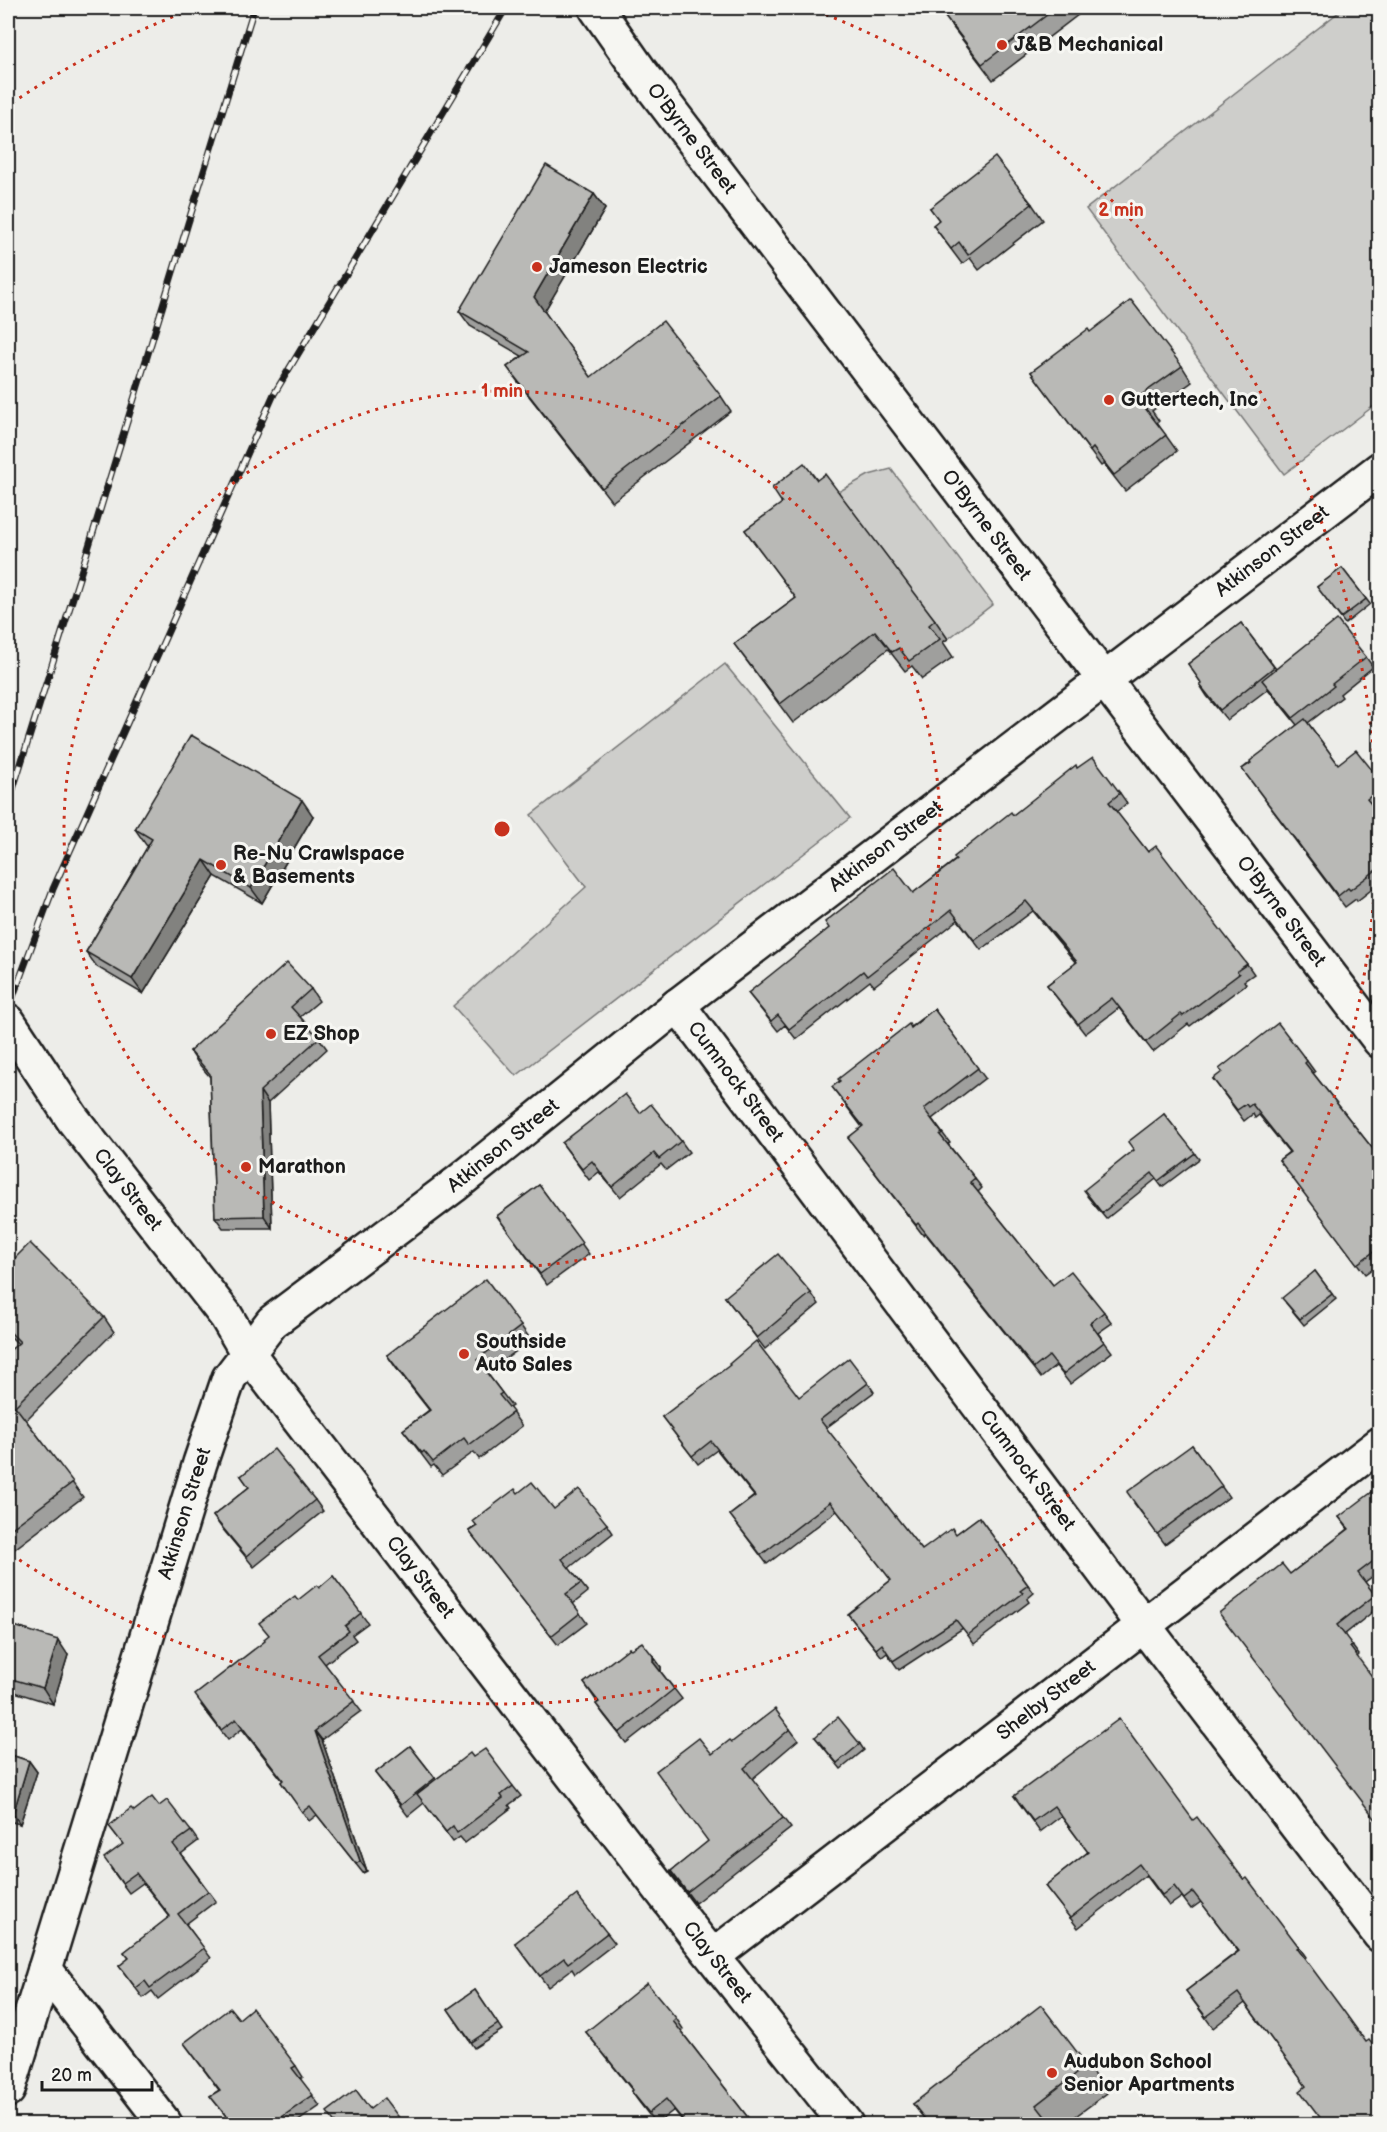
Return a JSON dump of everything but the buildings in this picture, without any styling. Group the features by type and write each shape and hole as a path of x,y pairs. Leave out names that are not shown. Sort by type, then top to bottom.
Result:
{"street":[{"name":"O'Byrne Street","path":"596,8 640,71 1380,1041"},
{"name":"Atkinson Street","path":"8,2090 200,1463 229,1378 272,1322 456,1184 678,1005 1380,469"},
{"name":"Cumnock Street","path":"678,1005 1380,1935"},
{"name":"Clay Street","path":"8,1021 72,1118 225,1316 248,1352 713,1956 846,2124"},
{"name":"Shelby Street","path":"713,1956 1380,1444"},
{"path":"45,1969 165,2124"}],"shaded area":[{"path":"1344,8 1376,8 1379,12 1379,402 1284,474 1086,209"},
{"path":"891,469 993,604 948,639 838,492 869,475"},
{"path":"725,664 850,818 516,1076 453,1006 586,887 531,815"}],"railway":[{"path":"8,805 254,8"},
{"path":"8,1010 53,889 274,394 506,8"}],"place":[{"name":"J&B Mechanical","path":"1002,45"},
{"name":"Jameson Electric","path":"537,267"},
{"name":"Guttertech, Inc","path":"1109,400"},
{"name":"Re-Nu Crawlspace & Basements","path":"221,865"},
{"name":"EZ Shop","path":"271,1034"},
{"name":"Marathon","path":"246,1167"},
{"name":"Southside Auto Sales","path":"464,1354"},
{"name":"Audubon School Senior Apartments","path":"1052,2073"}]}
